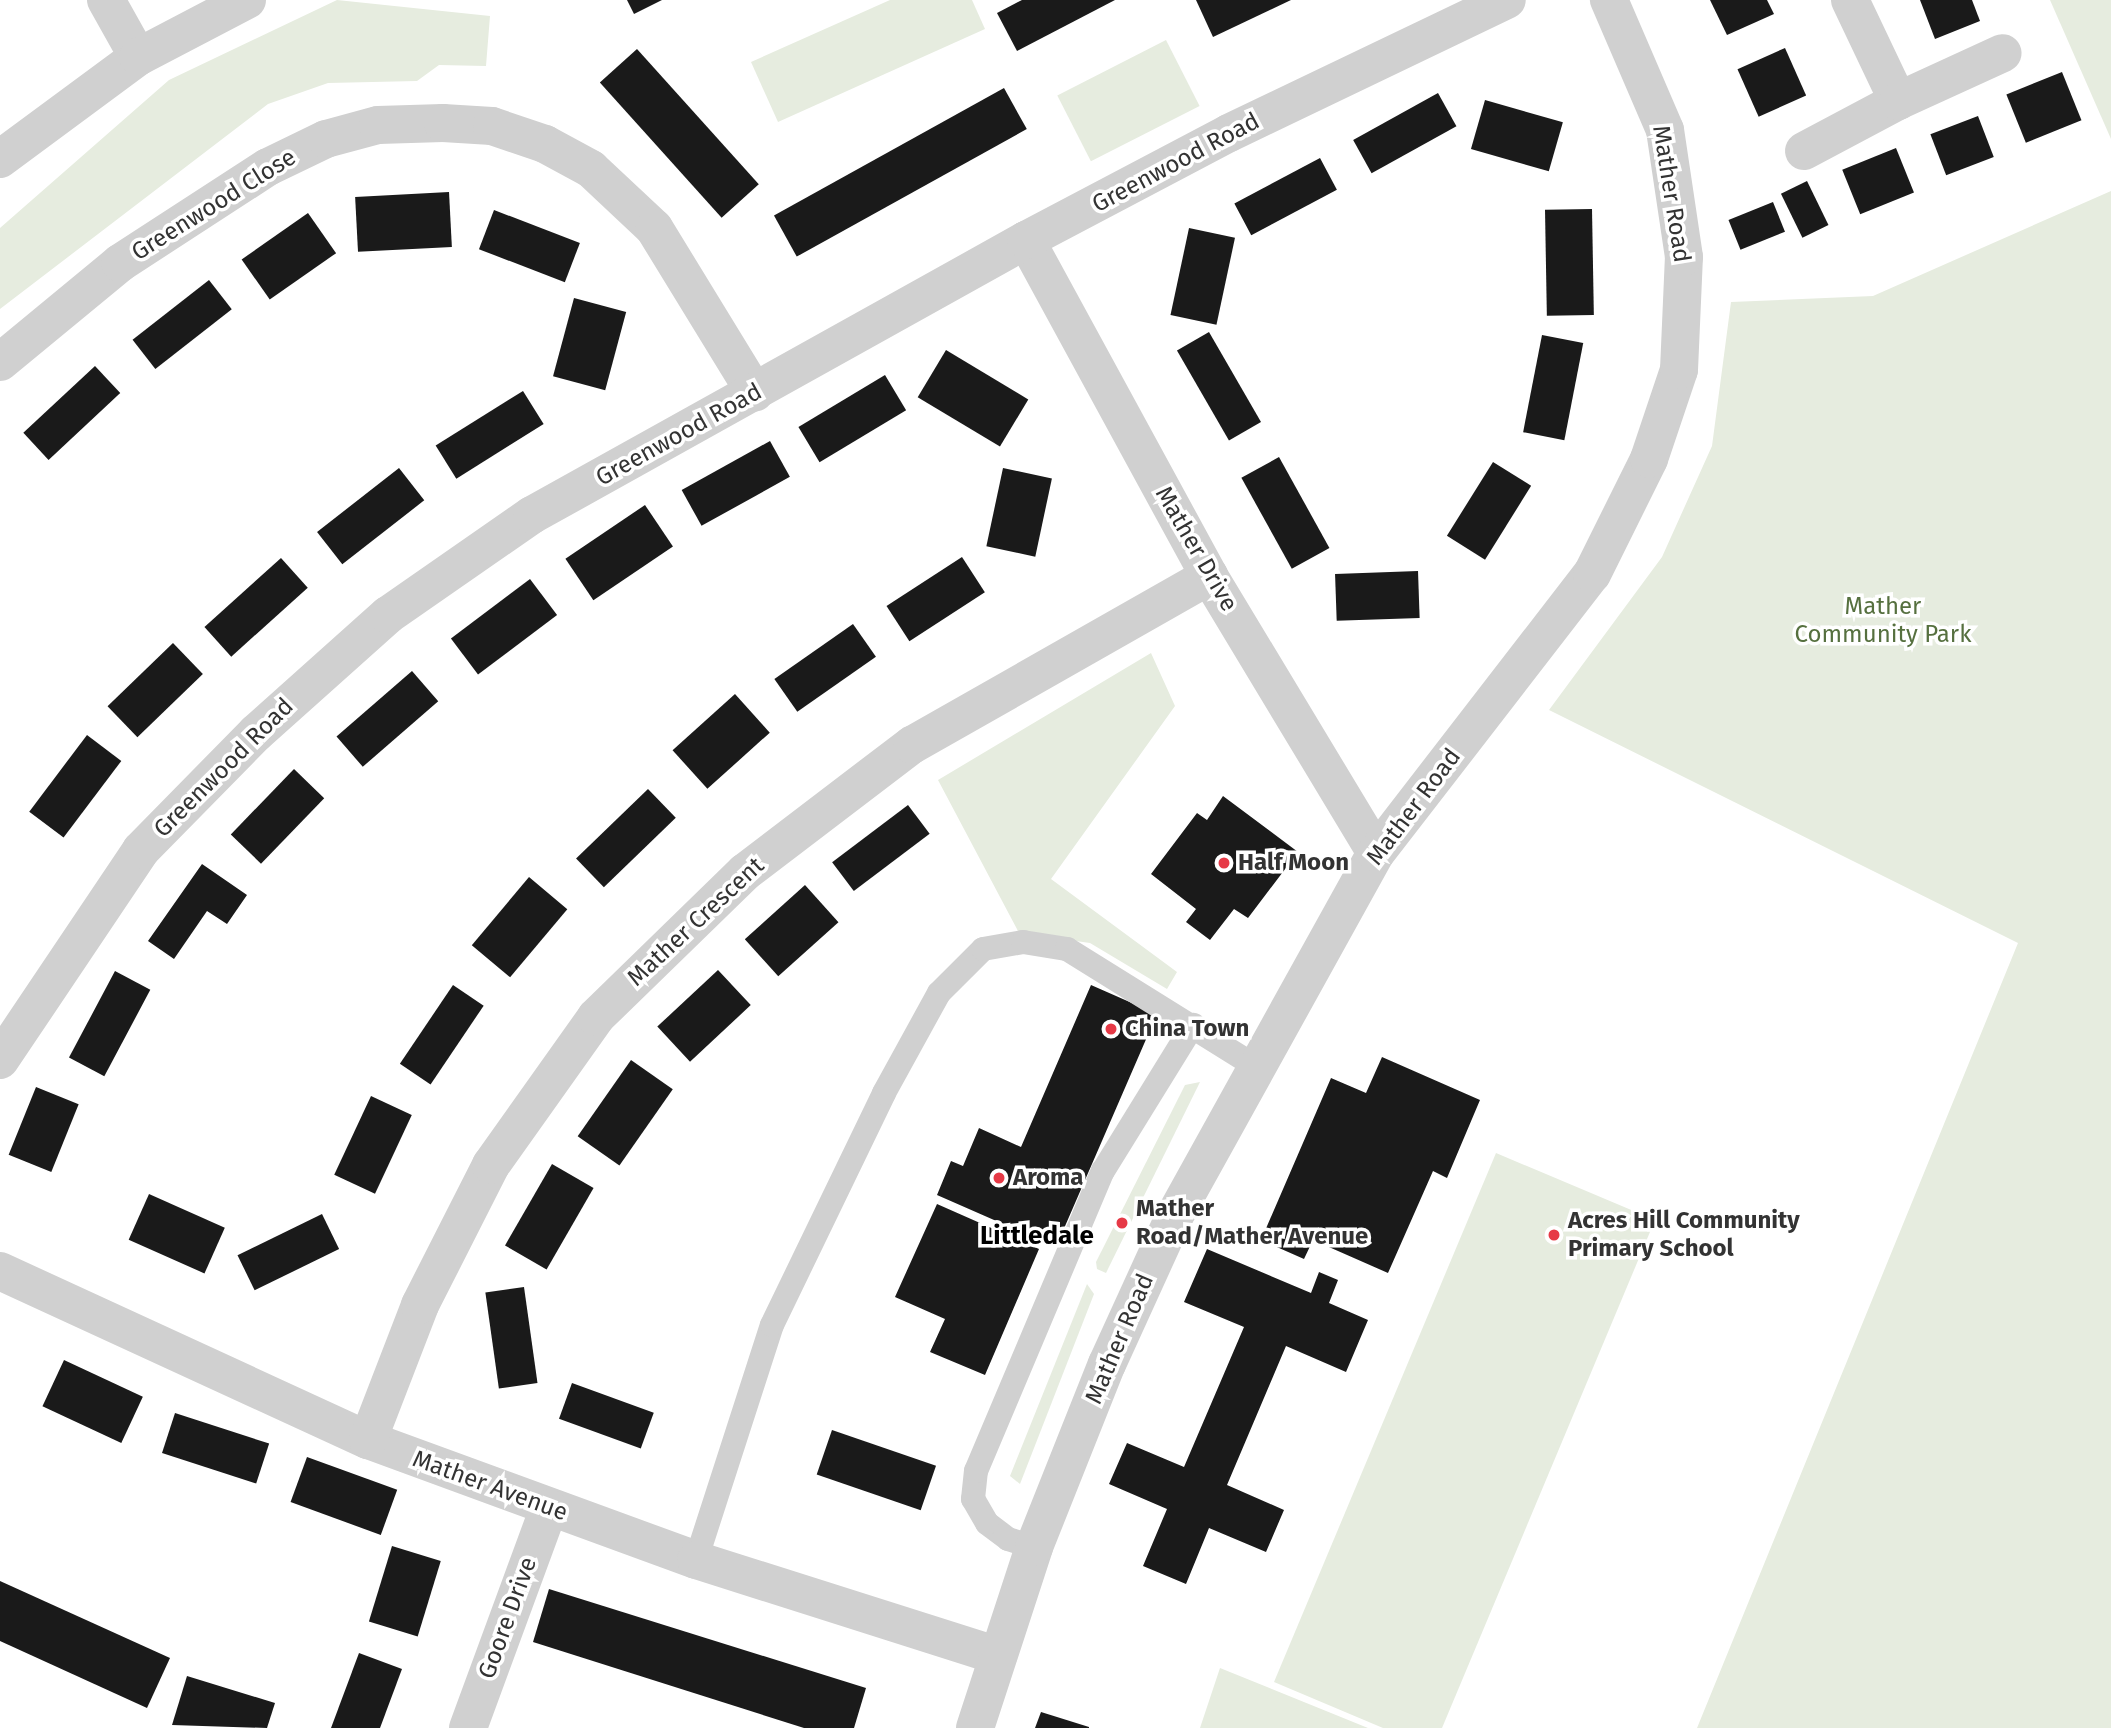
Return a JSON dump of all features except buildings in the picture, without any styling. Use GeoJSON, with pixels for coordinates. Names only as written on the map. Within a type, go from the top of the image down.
{"type":"FeatureCollection","features":[{"type":"Feature","properties":{"kind":"street"},"geometry":{"type":"LineString","coordinates":[[106,0],[138,57]]}},
{"type":"Feature","properties":{"kind":"street"},"geometry":{"type":"LineString","coordinates":[[0,159],[138,57],[247,0]]}},
{"type":"Feature","properties":{"kind":"street","name":"Greenwood Road"},"geometry":{"type":"LineString","coordinates":[[0,1060],[14,1005],[141,850],[256,733],[388,615],[532,515],[1026,240],[1229,133],[1507,0]]}},
{"type":"Feature","properties":{"kind":"street","name":"Mather Road"},"geometry":{"type":"LineString","coordinates":[[975,1728],[1034,1546],[1107,1364],[1174,1217],[1255,1066],[1376,853],[1592,574],[1649,459],[1679,370],[1684,257],[1665,130],[1609,0]]}},
{"type":"Feature","properties":{"kind":"street"},"geometry":{"type":"LineString","coordinates":[[1850,0],[1898,101]]}},
{"type":"Feature","properties":{"kind":"street"},"geometry":{"type":"LineString","coordinates":[[1804,151],[1898,101],[2003,53]]}},
{"type":"Feature","properties":{"kind":"street","name":"Greenwood Close"},"geometry":{"type":"LineString","coordinates":[[0,362],[120,263],[268,167],[326,139],[378,125],[443,123],[492,126],[545,144],[591,169],[653,228],[755,393]]}},
{"type":"Feature","properties":{"kind":"street","name":"Mather Drive"},"geometry":{"type":"LineString","coordinates":[[1026,240],[1209,576],[1376,853]]}},
{"type":"Feature","properties":{"kind":"street","name":"Mather Crescent"},"geometry":{"type":"LineString","coordinates":[[368,1440],[420,1305],[491,1165],[596,1017],[745,872],[912,745],[1209,576]]}},
{"type":"Feature","properties":{"kind":"street","name":"Mather Avenue"},"geometry":{"type":"LineString","coordinates":[[0,1271],[368,1440],[696,1560],[998,1656]]}},
{"type":"Feature","properties":{"kind":"street","name":"Goore Drive"},"geometry":{"type":"LineString","coordinates":[[468,1728],[549,1508]]}},
{"type":"Feature","properties":{"kind":"lane"},"geometry":{"type":"LineString","coordinates":[[696,1560],[772,1325],[884,1093],[939,993],[983,949],[1023,942],[1067,950],[1193,1025],[1255,1066]]}},
{"type":"Feature","properties":{"kind":"lane"},"geometry":{"type":"LineString","coordinates":[[1034,1546],[1008,1539],[987,1524],[973,1499],[976,1471],[1102,1171],[1193,1025]]}},
{"type":"Feature","properties":{"kind":"green space"},"geometry":{"type":"Polygon","coordinates":[[[337,0],[490,16],[486,66],[439,65],[417,81],[328,83],[268,104],[0,309],[0,228],[169,80],[337,0]]]}},
{"type":"Feature","properties":{"kind":"green space"},"geometry":{"type":"Polygon","coordinates":[[[890,0],[972,0],[985,29],[778,122],[751,62],[890,0]]]}},
{"type":"Feature","properties":{"kind":"green space"},"geometry":{"type":"Polygon","coordinates":[[[2050,0],[2111,0],[2111,139],[2050,0]]]}},
{"type":"Feature","properties":{"kind":"green space"},"geometry":{"type":"Polygon","coordinates":[[[1166,40],[1200,106],[1091,161],[1057,95],[1166,40]]]}},
{"type":"Feature","properties":{"kind":"green space","name":"Mather Community Park"},"geometry":{"type":"Polygon","coordinates":[[[2111,191],[2111,1728],[1697,1728],[2018,943],[1549,710],[1662,557],[1712,446],[1731,302],[1873,296],[2111,191]]]}},
{"type":"Feature","properties":{"kind":"green space"},"geometry":{"type":"Polygon","coordinates":[[[1151,653],[1175,706],[1051,879],[1177,972],[1167,989],[1090,943],[1019,933],[938,780],[1151,653]]]}},
{"type":"Feature","properties":{"kind":"green space"},"geometry":{"type":"Polygon","coordinates":[[[1200,1082],[1106,1273],[1097,1269],[1096,1262],[1185,1085],[1200,1082]]]}},
{"type":"Feature","properties":{"kind":"green space"},"geometry":{"type":"Polygon","coordinates":[[[1496,1153],[1655,1220],[1442,1728],[1383,1728],[1274,1682],[1496,1153]]]}},
{"type":"Feature","properties":{"kind":"green space"},"geometry":{"type":"Polygon","coordinates":[[[1087,1284],[1094,1294],[1020,1484],[1010,1476],[1087,1284]]]}},
{"type":"Feature","properties":{"kind":"green space"},"geometry":{"type":"Polygon","coordinates":[[[1220,1668],[1368,1728],[1200,1728],[1220,1668]]]}},
{"type":"Feature","properties":{"kind":"place","name":"Half Moon"},"geometry":{"type":"Point","coordinates":[1224,863]}},
{"type":"Feature","properties":{"kind":"place","name":"China Town"},"geometry":{"type":"Point","coordinates":[1111,1029]}},
{"type":"Feature","properties":{"kind":"place","name":"Aroma"},"geometry":{"type":"Point","coordinates":[999,1178]}},
{"type":"Feature","properties":{"kind":"place","name":"Mather Road/Mather Avenue"},"geometry":{"type":"Point","coordinates":[1122,1223]}},
{"type":"Feature","properties":{"kind":"place","name":"Acres Hill Community Primary School"},"geometry":{"type":"Point","coordinates":[1554,1235]}},
{"type":"Feature","properties":{"kind":"district","name":"Littledale"},"geometry":{"type":"Point","coordinates":[1037,1236]}}]}
